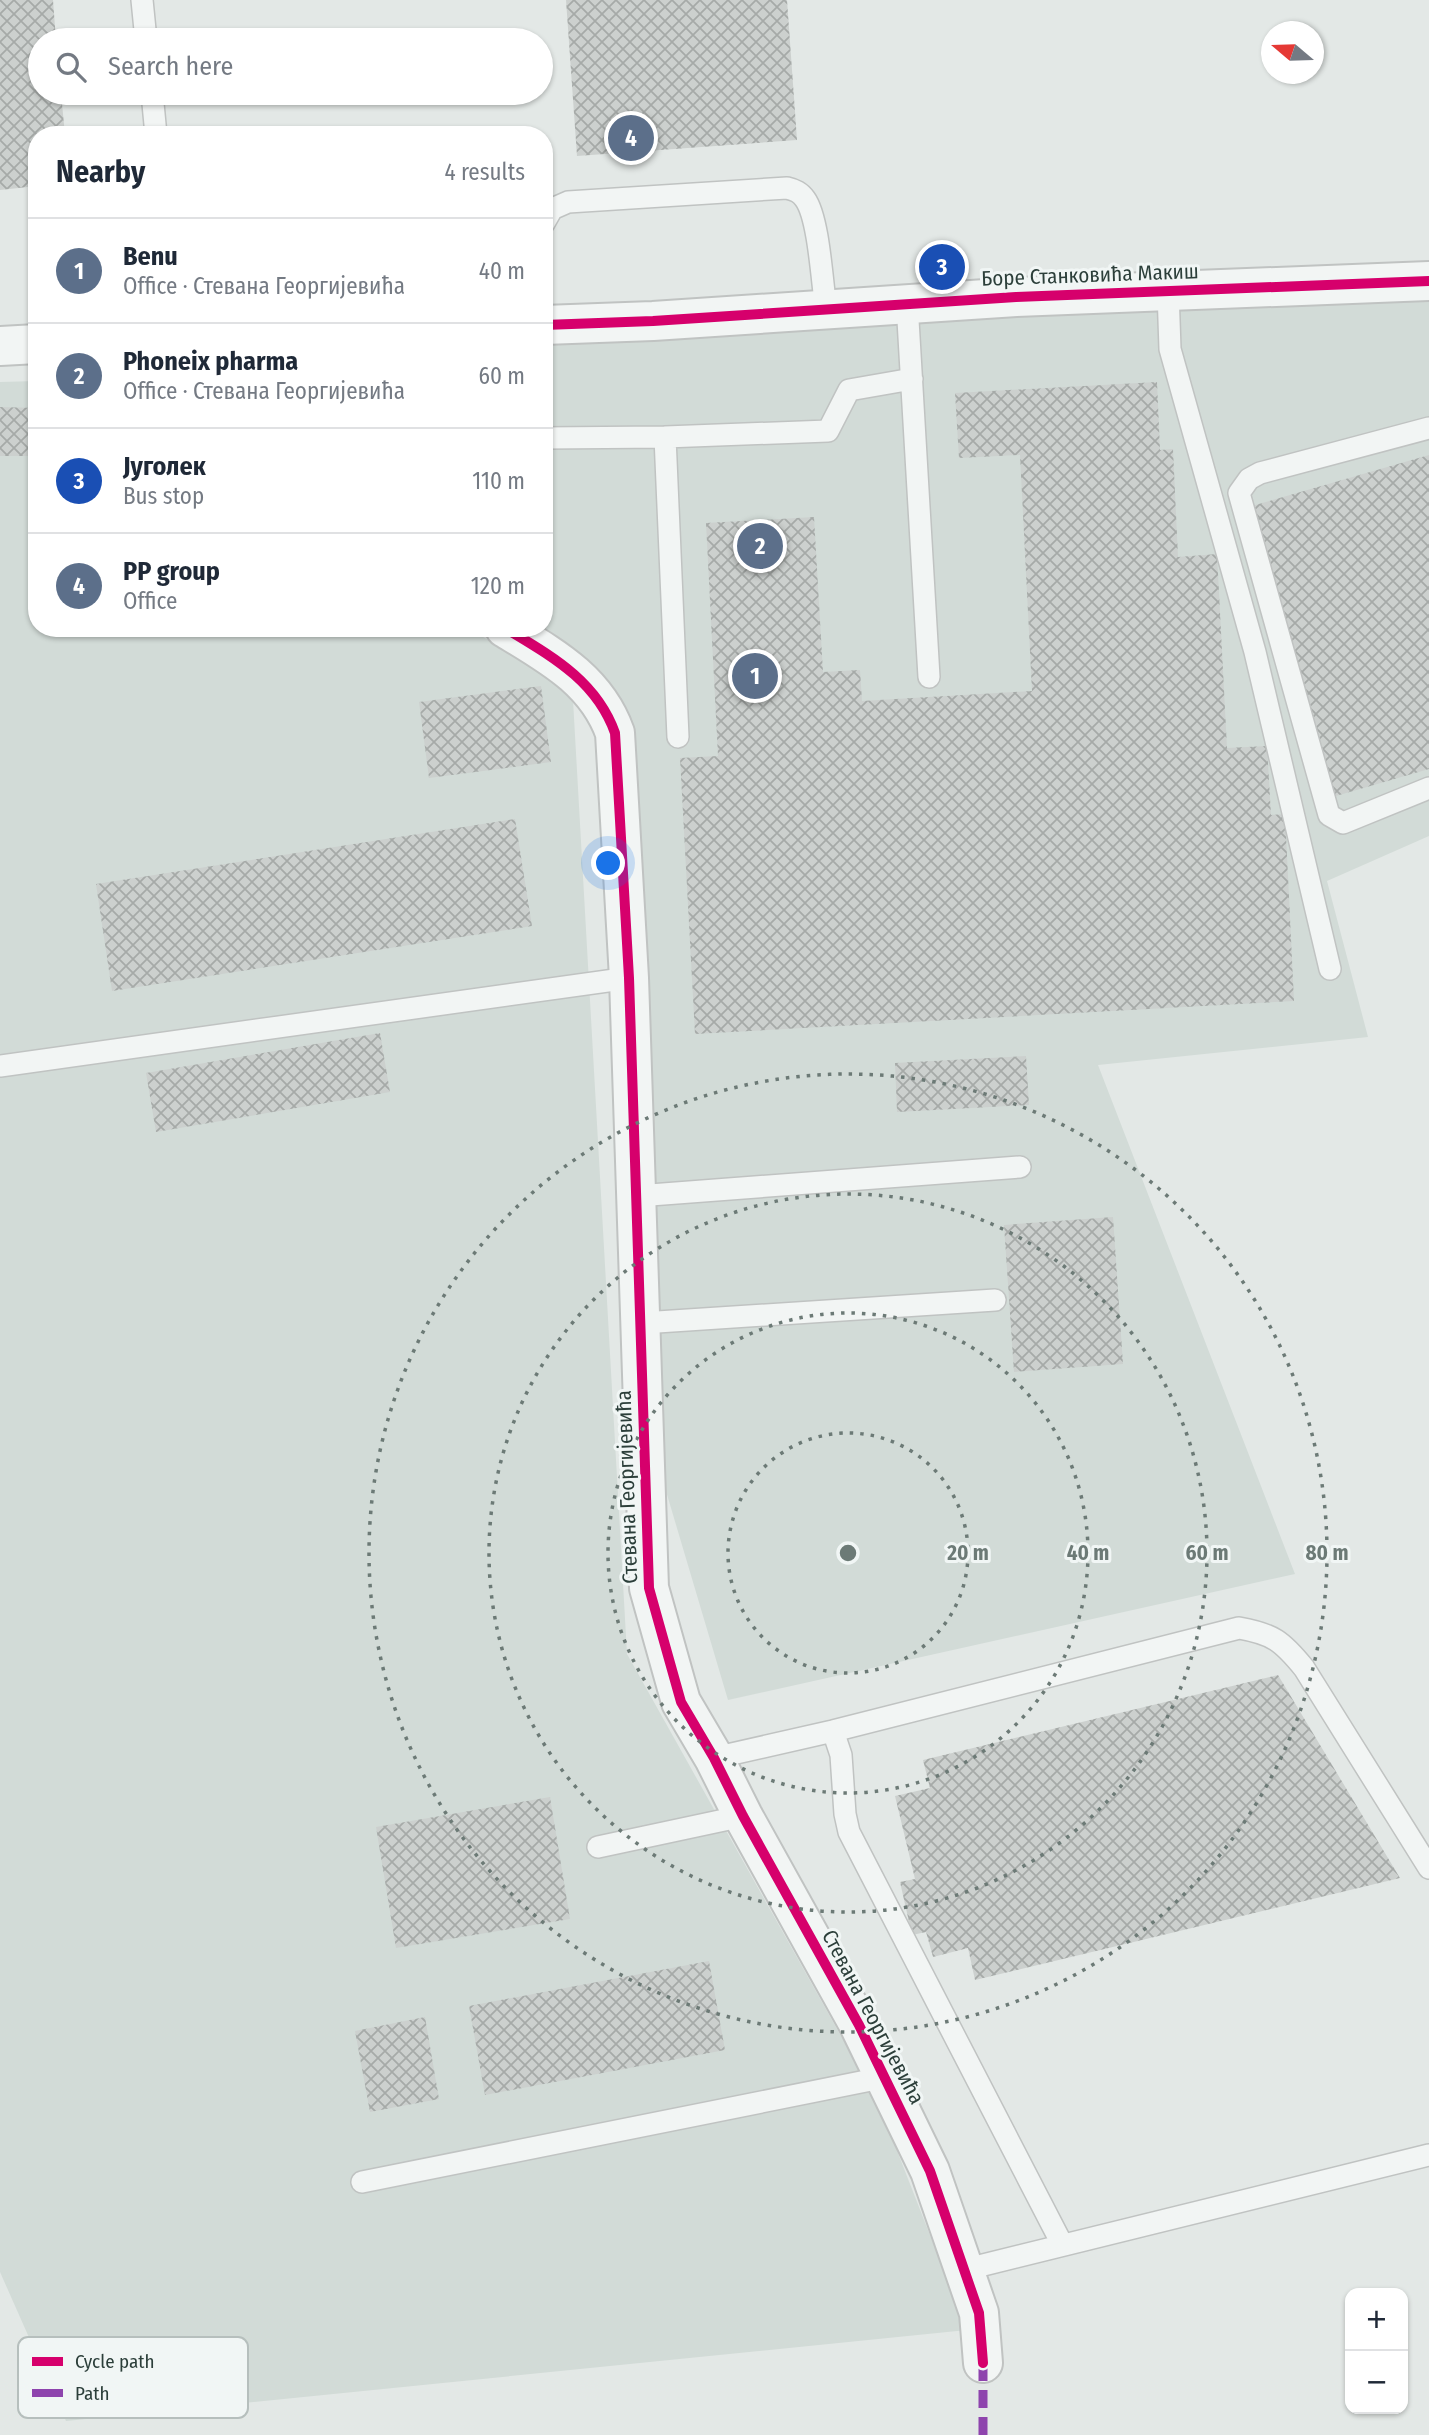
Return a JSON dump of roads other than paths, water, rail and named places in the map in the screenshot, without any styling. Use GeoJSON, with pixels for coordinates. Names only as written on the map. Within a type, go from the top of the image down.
{"type":"FeatureCollection","features":[{"type":"Feature","properties":{"kind":"street","name":"Боре Станковића Макиш"},"geometry":{"type":"LineString","coordinates":[[553,325],[653,321],[907,303],[1429,281]]}},
{"type":"Feature","properties":{"kind":"street"},"geometry":{"type":"LineString","coordinates":[[0,346],[28,344]]}},
{"type":"Feature","properties":{"kind":"street","name":"Стевана Георгијевића"},"geometry":{"type":"LineString","coordinates":[[520,637],[545,652],[587,685],[608,715],[615,733],[629,978],[649,1588],[681,1702],[886,2077],[930,2171],[979,2313],[984,2363]]}},
{"type":"Feature","properties":{"kind":"lane"},"geometry":{"type":"LineString","coordinates":[[142,0],[145,28]]}},
{"type":"Feature","properties":{"kind":"lane"},"geometry":{"type":"LineString","coordinates":[[153,105],[155,126]]}},
{"type":"Feature","properties":{"kind":"lane"},"geometry":{"type":"LineString","coordinates":[[553,209],[568,202],[787,188],[799,192],[807,202],[813,219],[826,309]]}},
{"type":"Feature","properties":{"kind":"lane"},"geometry":{"type":"LineString","coordinates":[[1168,291],[1170,349],[1255,652],[1330,969]]}},
{"type":"Feature","properties":{"kind":"lane"},"geometry":{"type":"LineString","coordinates":[[907,303],[929,677]]}},
{"type":"Feature","properties":{"kind":"lane"},"geometry":{"type":"LineString","coordinates":[[553,438],[828,431],[849,390],[912,380]]}},
{"type":"Feature","properties":{"kind":"lane"},"geometry":{"type":"LineString","coordinates":[[1429,428],[1260,473],[1249,479],[1239,493],[1329,815],[1343,823],[1429,788]]}},
{"type":"Feature","properties":{"kind":"lane"},"geometry":{"type":"LineString","coordinates":[[665,437],[678,737]]}},
{"type":"Feature","properties":{"kind":"lane"},"geometry":{"type":"LineString","coordinates":[[0,1066],[629,978]]}},
{"type":"Feature","properties":{"kind":"lane"},"geometry":{"type":"LineString","coordinates":[[637,1196],[1020,1167]]}},
{"type":"Feature","properties":{"kind":"lane"},"geometry":{"type":"LineString","coordinates":[[642,1323],[995,1300]]}},
{"type":"Feature","properties":{"kind":"lane"},"geometry":{"type":"LineString","coordinates":[[714,1758],[833,1731],[1239,1628],[1262,1632],[1285,1645],[1304,1668],[1429,1868]]}},
{"type":"Feature","properties":{"kind":"lane"},"geometry":{"type":"LineString","coordinates":[[833,1731],[841,1755],[845,1814],[849,1832],[1062,2244]]}},
{"type":"Feature","properties":{"kind":"lane"},"geometry":{"type":"LineString","coordinates":[[598,1847],[743,1816]]}},
{"type":"Feature","properties":{"kind":"lane"},"geometry":{"type":"LineString","coordinates":[[362,2182],[886,2077]]}},
{"type":"Feature","properties":{"kind":"lane"},"geometry":{"type":"LineString","coordinates":[[963,2270],[1429,2155]]}},
{"type":"Feature","properties":{"kind":"place","name":"PP group"},"geometry":{"type":"Point","coordinates":[631,138]}},
{"type":"Feature","properties":{"kind":"place","name":"Југолек"},"geometry":{"type":"Point","coordinates":[942,267]}},
{"type":"Feature","properties":{"kind":"place","name":"Phoneix pharma"},"geometry":{"type":"Point","coordinates":[760,546]}},
{"type":"Feature","properties":{"kind":"place","name":"Benu"},"geometry":{"type":"Point","coordinates":[755,676]}}]}
